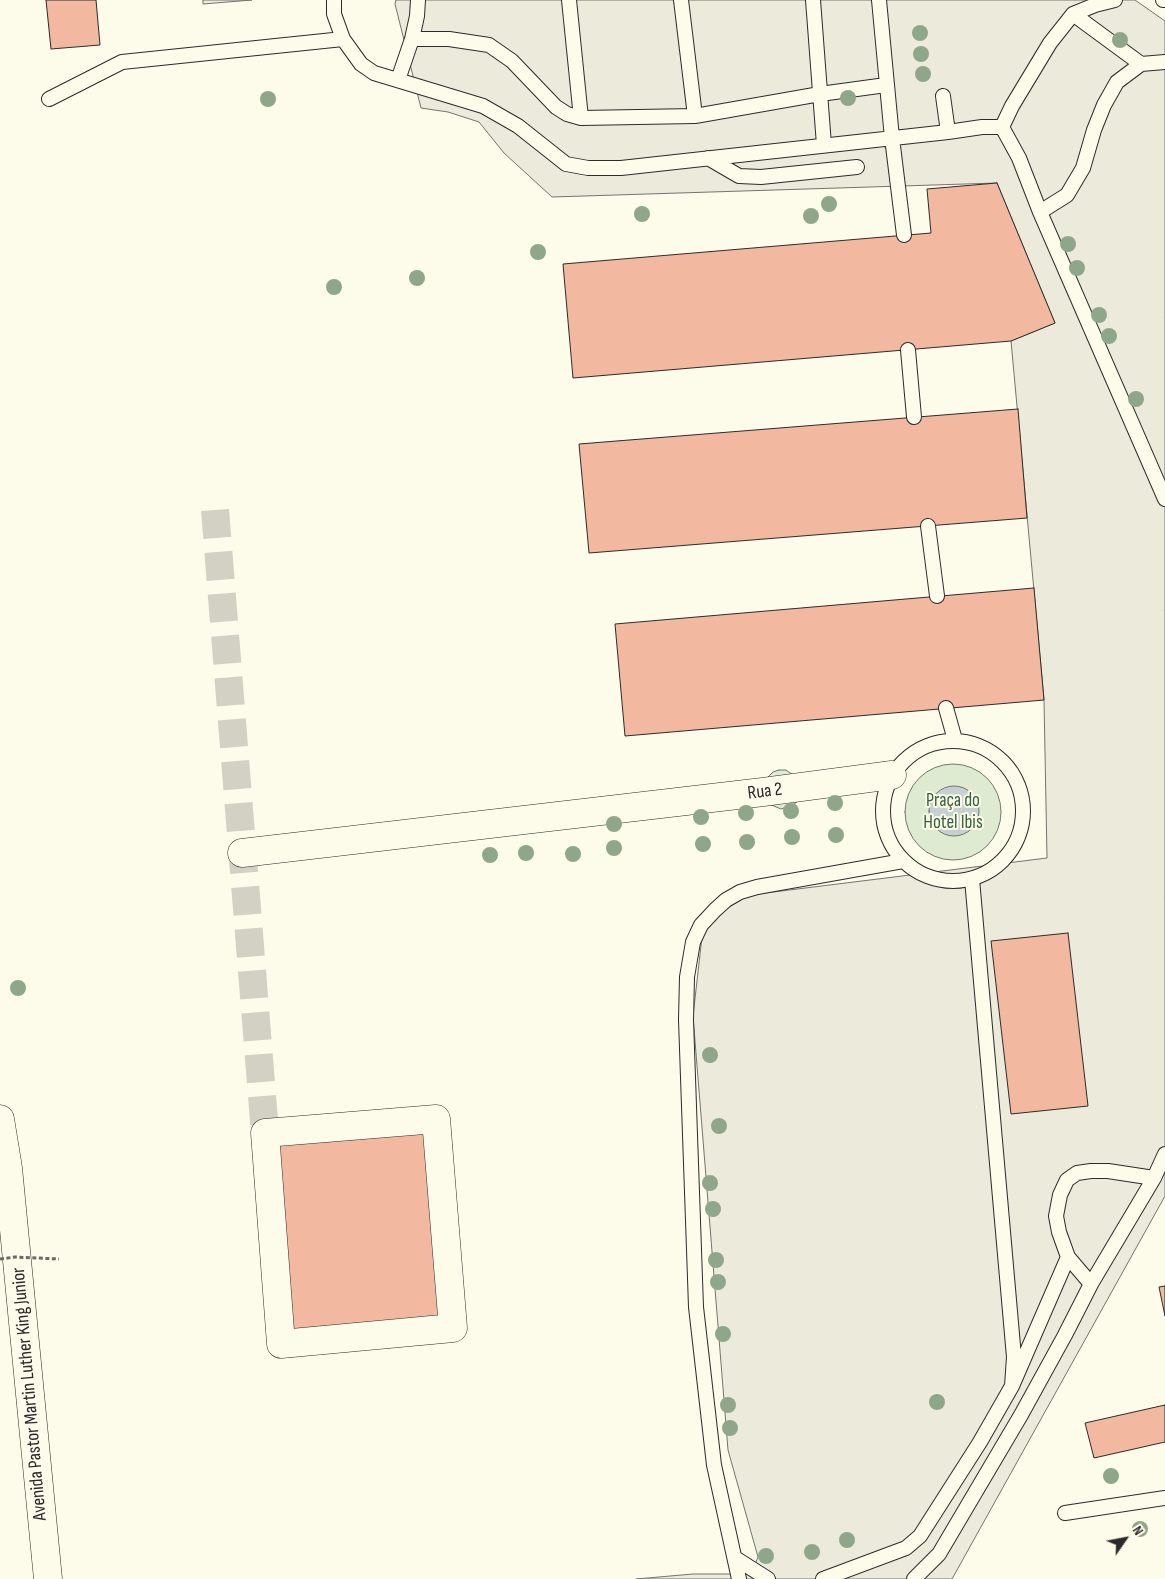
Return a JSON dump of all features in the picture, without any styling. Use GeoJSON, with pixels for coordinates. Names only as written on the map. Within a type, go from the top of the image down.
{"type":"FeatureCollection","features":[{"type":"Feature","properties":{"kind":"street","name":"Rua 2"},"geometry":{"type":"LineString","coordinates":[[242,853],[638,807],[892,775]]}},
{"type":"Feature","properties":{"kind":"street","name":"Avenida Pastor Martin Luther King Junior"},"geometry":{"type":"LineString","coordinates":[[0,1119],[8,1168],[48,1579]]}},
{"type":"Feature","properties":{"kind":"street"},"geometry":{"type":"LineString","coordinates":[[436,1119],[453,1328],[281,1344],[265,1133],[436,1119]]}},
{"type":"Feature","properties":{"kind":"lane"},"geometry":{"type":"LineString","coordinates":[[334,0],[334,14],[343,39],[361,64],[374,72],[483,106],[518,126],[566,164],[588,168],[622,168],[982,127],[1002,127]]}},
{"type":"Feature","properties":{"kind":"lane"},"geometry":{"type":"LineString","coordinates":[[398,80],[412,39],[418,0]]}},
{"type":"Feature","properties":{"kind":"lane"},"geometry":{"type":"LineString","coordinates":[[569,0],[581,118]]}},
{"type":"Feature","properties":{"kind":"lane"},"geometry":{"type":"LineString","coordinates":[[681,0],[695,116]]}},
{"type":"Feature","properties":{"kind":"lane"},"geometry":{"type":"LineString","coordinates":[[813,0],[824,145]]}},
{"type":"Feature","properties":{"kind":"lane"},"geometry":{"type":"LineString","coordinates":[[880,0],[886,85],[904,235]]}},
{"type":"Feature","properties":{"kind":"lane"},"geometry":{"type":"LineString","coordinates":[[1002,127],[1012,106],[1050,43],[1073,14],[1115,0]]}},
{"type":"Feature","properties":{"kind":"lane"},"geometry":{"type":"LineString","coordinates":[[1073,14],[1141,64]]}},
{"type":"Feature","properties":{"kind":"lane"},"geometry":{"type":"LineString","coordinates":[[49,99],[122,62],[343,39]]}},
{"type":"Feature","properties":{"kind":"lane"},"geometry":{"type":"LineString","coordinates":[[412,39],[449,39],[489,45],[512,61],[556,107],[567,114],[581,118],[695,116],[820,94],[886,85]]}},
{"type":"Feature","properties":{"kind":"lane"},"geometry":{"type":"LineString","coordinates":[[1040,212],[1067,196],[1083,168],[1104,105],[1117,82],[1141,64],[1165,62]]}},
{"type":"Feature","properties":{"kind":"lane"},"geometry":{"type":"LineString","coordinates":[[943,96],[948,132]]}},
{"type":"Feature","properties":{"kind":"lane"},"geometry":{"type":"LineString","coordinates":[[1002,127],[1019,158],[1040,212],[1165,499]]}},
{"type":"Feature","properties":{"kind":"lane"},"geometry":{"type":"LineString","coordinates":[[708,158],[740,176],[761,177],[857,167]]}},
{"type":"Feature","properties":{"kind":"lane"},"geometry":{"type":"LineString","coordinates":[[908,350],[914,417]]}},
{"type":"Feature","properties":{"kind":"lane"},"geometry":{"type":"LineString","coordinates":[[928,526],[937,596]]}},
{"type":"Feature","properties":{"kind":"lane"},"geometry":{"type":"LineString","coordinates":[[946,708],[955,740]]}},
{"type":"Feature","properties":{"kind":"lane"},"geometry":{"type":"LineString","coordinates":[[955,740],[973,743],[1001,759],[1014,776],[1022,794],[1024,812],[1022,828],[1015,846],[1006,858],[996,868],[984,874],[972,879],[955,882],[926,876],[904,861],[894,849],[887,835],[883,820],[883,804],[886,789],[892,775],[905,759],[918,749],[933,743],[955,740]]}},
{"type":"Feature","properties":{"kind":"lane"},"geometry":{"type":"LineString","coordinates":[[739,1579],[714,1465],[696,1308],[686,1020],[687,977],[693,942],[701,924],[726,900],[740,892],[756,886],[904,861]]}},
{"type":"Feature","properties":{"kind":"lane"},"geometry":{"type":"LineString","coordinates":[[972,879],[1014,1356],[1012,1386]]}},
{"type":"Feature","properties":{"kind":"lane"},"geometry":{"type":"LineString","coordinates":[[914,1579],[939,1554],[1026,1407],[1091,1284],[1154,1178],[1165,1154]]}},
{"type":"Feature","properties":{"kind":"lane"},"geometry":{"type":"LineString","coordinates":[[1091,1284],[1068,1258],[1059,1232],[1056,1216],[1060,1195],[1067,1180],[1077,1173],[1091,1171],[1108,1171],[1154,1178]]}},
{"type":"Feature","properties":{"kind":"lane"},"geometry":{"type":"LineString","coordinates":[[823,1579],[906,1548],[920,1536],[980,1442],[1012,1386],[1068,1258]]}},
{"type":"Feature","properties":{"kind":"lane"},"geometry":{"type":"LineString","coordinates":[[1065,1513],[1165,1498]]}},
{"type":"Feature","properties":{"kind":"lane"},"geometry":{"type":"LineString","coordinates":[[735,1558],[768,1579]]}},
{"type":"Feature","properties":{"kind":"path"},"geometry":{"type":"LineString","coordinates":[[0,1259],[15,1257],[59,1259]]}},
{"type":"Feature","properties":{"kind":"green space","name":"Praça do Hotel Ibis"},"geometry":{"type":"Polygon","coordinates":[[[953,764],[971,768],[987,778],[997,794],[1001,812],[997,830],[987,846],[971,856],[953,860],[935,856],[919,846],[909,830],[905,812],[909,794],[919,778],[935,768],[953,764]]]}},
{"type":"Feature","properties":{"kind":"green space"},"geometry":{"type":"Polygon","coordinates":[[[786,770],[796,777],[798,801],[781,809],[769,804],[764,781],[773,772],[786,770]]]}},
{"type":"Feature","properties":{"kind":"shaded area"},"geometry":{"type":"Polygon","coordinates":[[[203,0],[252,0],[203,4],[203,0]]]}},
{"type":"Feature","properties":{"kind":"shaded area"},"geometry":{"type":"Polygon","coordinates":[[[396,0],[1135,0],[1165,21],[1165,1196],[952,1579],[636,1579],[693,1574],[751,1574],[758,1557],[728,1450],[693,1016],[702,937],[716,915],[749,895],[1047,858],[1044,700],[1011,341],[1055,323],[997,183],[552,197],[504,153],[479,122],[448,112],[421,108],[395,4],[396,0]]]}},
{"type":"Feature","properties":{"kind":"shaded area"},"geometry":{"type":"Polygon","coordinates":[[[949,786],[959,786],[972,793],[979,806],[979,816],[972,829],[959,836],[949,836],[940,832],[933,825],[929,816],[929,806],[933,797],[940,790],[949,786]]]}},
{"type":"Feature","properties":{"kind":"building"},"geometry":{"type":"Polygon","coordinates":[[[46,0],[96,0],[100,45],[51,49],[46,0]]]}},
{"type":"Feature","properties":{"kind":"building"},"geometry":{"type":"Polygon","coordinates":[[[997,183],[1055,323],[1011,341],[573,378],[563,264],[931,233],[927,189],[997,183]]]}},
{"type":"Feature","properties":{"kind":"building"},"geometry":{"type":"Polygon","coordinates":[[[1018,409],[1027,518],[589,553],[579,444],[1018,409]]]}},
{"type":"Feature","properties":{"kind":"building"},"geometry":{"type":"Polygon","coordinates":[[[1034,588],[1044,700],[625,736],[615,624],[1034,588]]]}},
{"type":"Feature","properties":{"kind":"building"},"geometry":{"type":"Polygon","coordinates":[[[1068,933],[1088,1106],[1011,1114],[991,941],[1068,933]]]}},
{"type":"Feature","properties":{"kind":"building"},"geometry":{"type":"Polygon","coordinates":[[[436,1119],[453,1328],[281,1344],[265,1133],[436,1119]]]}},
{"type":"Feature","properties":{"kind":"building"},"geometry":{"type":"Polygon","coordinates":[[[1165,1286],[1165,1316],[1159,1287],[1165,1286]]]}},
{"type":"Feature","properties":{"kind":"building"},"geometry":{"type":"Polygon","coordinates":[[[1165,1405],[1165,1442],[1094,1458],[1085,1423],[1165,1405]]]}},
{"type":"Feature","properties":{"kind":"tunnel"},"geometry":{"type":"LineString","coordinates":[[215,510],[265,1133]]}}]}
